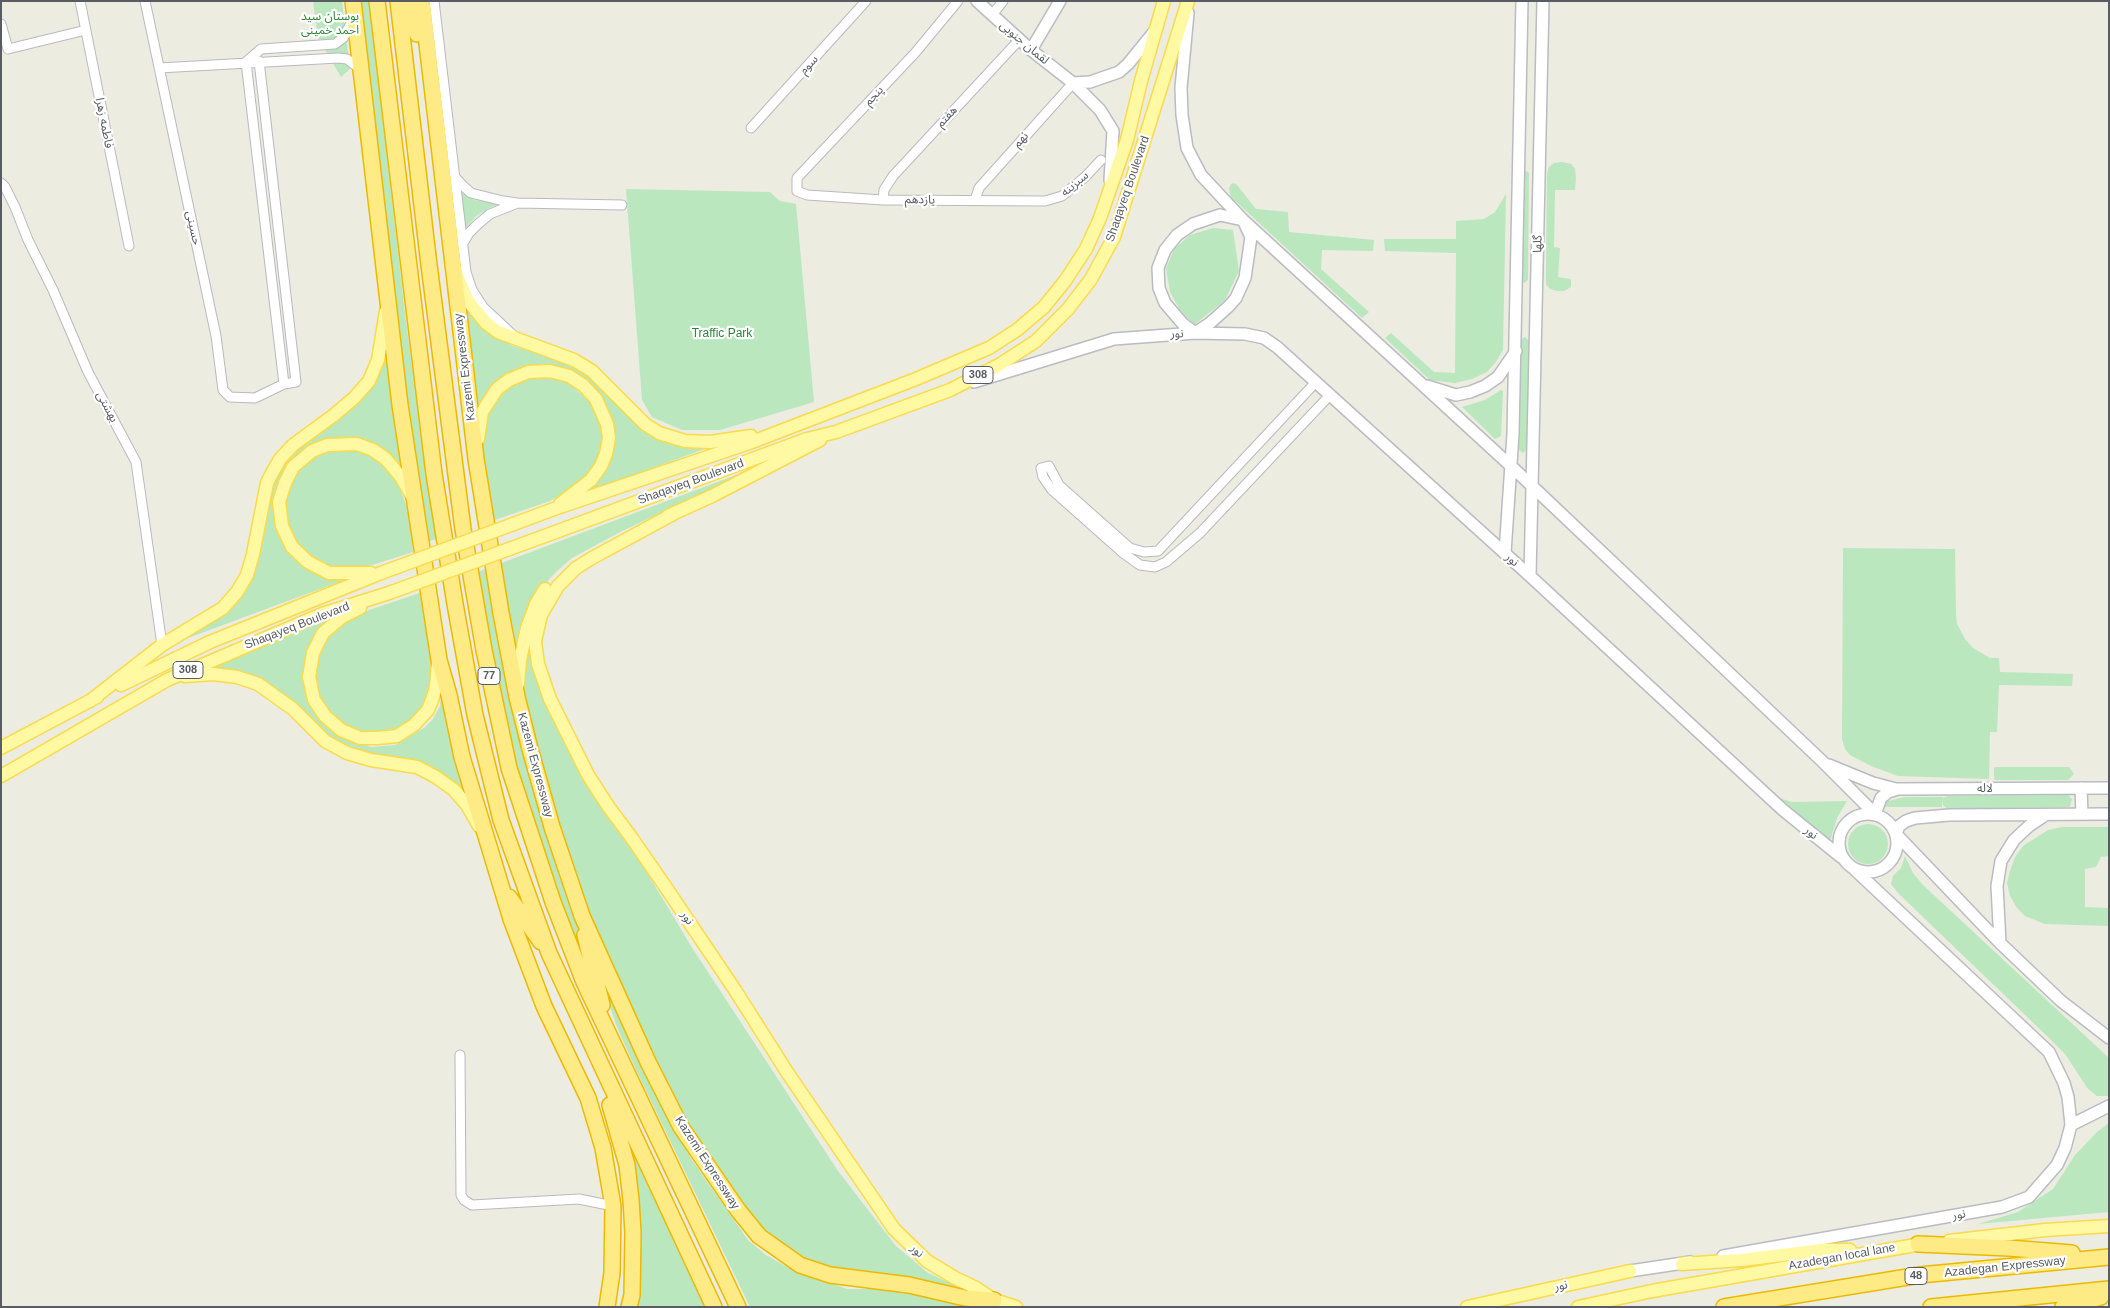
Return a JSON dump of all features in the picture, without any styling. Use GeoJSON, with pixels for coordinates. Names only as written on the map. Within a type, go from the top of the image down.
{"type":"FeatureCollection","features":[{"type":"Feature","properties":{"kind":"highway","name":"77"},"geometry":{"type":"LineString","coordinates":[[377,1],[434,474],[456,614],[475,715],[501,820],[549,953],[714,1307]]}},
{"type":"Feature","properties":{"kind":"highway","name":"Kazemi Expressway"},"geometry":{"type":"LineString","coordinates":[[398,1],[463,529],[493,699],[509,768],[553,902],[584,982],[738,1307]]}},
{"type":"Feature","properties":{"kind":"highway"},"geometry":{"type":"LineString","coordinates":[[410,1],[431,89]]}},
{"type":"Feature","properties":{"kind":"highway","name":"Kazemi Expressway"},"geometry":{"type":"LineString","coordinates":[[422,1],[476,459],[517,697],[552,827],[582,916],[648,1062],[681,1127],[738,1210],[759,1236],[800,1264],[830,1275],[909,1285],[965,1298],[994,1300]]}},
{"type":"Feature","properties":{"kind":"highway"},"geometry":{"type":"LineString","coordinates":[[354,8],[413,500],[439,660],[449,695],[462,757],[510,919],[531,974],[594,1117],[610,1177],[613,1206],[612,1273],[606,1307]]}},
{"type":"Feature","properties":{"kind":"highway"},"geometry":{"type":"LineString","coordinates":[[500,884],[527,925],[549,953]]}},
{"type":"Feature","properties":{"kind":"highway"},"geometry":{"type":"LineString","coordinates":[[582,916],[587,945],[610,1038]]}},
{"type":"Feature","properties":{"kind":"highway"},"geometry":{"type":"LineString","coordinates":[[588,1040],[611,1108],[627,1165],[632,1225],[632,1295],[629,1307]]}},
{"type":"Feature","properties":{"kind":"highway"},"geometry":{"type":"LineString","coordinates":[[1918,1244],[2009,1248],[2109,1257]]}},
{"type":"Feature","properties":{"kind":"highway","name":"Azadegan Expressway"},"geometry":{"type":"LineString","coordinates":[[1724,1307],[1920,1275],[2109,1257]]}},
{"type":"Feature","properties":{"kind":"highway"},"geometry":{"type":"LineString","coordinates":[[620,1307],[632,1258]]}},
{"type":"Feature","properties":{"kind":"highway"},"geometry":{"type":"LineString","coordinates":[[1931,1307],[2109,1289]]}},
{"type":"Feature","properties":{"kind":"highway"},"geometry":{"type":"LineString","coordinates":[[2064,1307],[2109,1295]]}},
{"type":"Feature","properties":{"kind":"main road","name":"لقمان جنوبی"},"geometry":{"type":"LineString","coordinates":[[977,1],[1031,50],[1073,83],[1100,110],[1113,131],[1108,196]]}},
{"type":"Feature","properties":{"kind":"main road"},"geometry":{"type":"LineString","coordinates":[[1031,50],[1060,1]]}},
{"type":"Feature","properties":{"kind":"main road","name":"Shaqayeq Boulevard"},"geometry":{"type":"LineString","coordinates":[[1,748],[90,701],[210,642],[381,573],[554,509],[783,430],[916,379],[990,348],[1018,330],[1044,307],[1065,281],[1086,249],[1108,196],[1127,140],[1141,81],[1164,1]]}},
{"type":"Feature","properties":{"kind":"main road"},"geometry":{"type":"LineString","coordinates":[[1189,1],[1181,88],[1182,115],[1187,148],[1201,176],[1244,220],[1512,467],[1823,762],[1875,814],[1884,818],[1896,834],[2000,943],[2061,1001],[2109,1038]]}},
{"type":"Feature","properties":{"kind":"main road","name":"Shaqayeq Boulevard"},"geometry":{"type":"LineString","coordinates":[[1,776],[167,680],[305,620],[389,594],[807,439],[836,432],[950,390],[999,365],[1036,340],[1068,309],[1091,279],[1114,237],[1189,1]]}},
{"type":"Feature","properties":{"kind":"main road","name":"گلها"},"geometry":{"type":"LineString","coordinates":[[1505,553],[1512,467],[1516,351],[1522,1]]}},
{"type":"Feature","properties":{"kind":"main road","name":"گلها"},"geometry":{"type":"LineString","coordinates":[[1530,576],[1543,1]]}},
{"type":"Feature","properties":{"kind":"main road"},"geometry":{"type":"LineString","coordinates":[[1073,83],[1090,82],[1119,72],[1128,64],[1158,26]]}},
{"type":"Feature","properties":{"kind":"main road"},"geometry":{"type":"LineString","coordinates":[[1521,52],[1542,53]]}},
{"type":"Feature","properties":{"kind":"main road"},"geometry":{"type":"LineString","coordinates":[[1520,142],[1540,143]]}},
{"type":"Feature","properties":{"kind":"main road"},"geometry":{"type":"LineString","coordinates":[[1220,215],[1244,220],[1251,237],[1245,278],[1241,289],[1236,298],[1221,314],[1194,333],[1182,324],[1165,303],[1158,278],[1158,268],[1162,258],[1177,235],[1193,224],[1220,215]]}},
{"type":"Feature","properties":{"kind":"main road"},"geometry":{"type":"LineString","coordinates":[[452,266],[468,301],[478,315],[498,332],[574,360],[592,371],[645,424],[685,441],[710,442],[783,430]]}},
{"type":"Feature","properties":{"kind":"main road"},"geometry":{"type":"LineString","coordinates":[[90,701],[162,646],[223,608],[237,592],[247,575],[267,483],[272,473],[280,459],[293,445],[341,410],[369,380],[380,351],[388,299]]}},
{"type":"Feature","properties":{"kind":"main road","name":"نور"},"geometry":{"type":"LineString","coordinates":[[950,390],[1114,339],[1194,333],[1245,334],[1264,338],[1316,382],[1505,553],[1783,810],[1841,856]]}},
{"type":"Feature","properties":{"kind":"main road"},"geometry":{"type":"LineString","coordinates":[[1423,385],[1456,395],[1470,392],[1485,386],[1498,377],[1516,351]]}},
{"type":"Feature","properties":{"kind":"main road"},"geometry":{"type":"LineString","coordinates":[[476,459],[482,412],[497,389],[509,380],[528,372],[550,372],[569,376],[583,385],[596,398],[607,424],[609,438],[606,454],[601,466],[591,480],[554,509]]}},
{"type":"Feature","properties":{"kind":"main road"},"geometry":{"type":"LineString","coordinates":[[517,697],[520,660],[527,628],[536,604],[567,565],[619,536],[676,513],[794,455],[836,432]]}},
{"type":"Feature","properties":{"kind":"main road"},"geometry":{"type":"LineString","coordinates":[[381,573],[329,573],[308,562],[292,547],[282,526],[279,502],[292,467],[312,451],[327,446],[357,444],[373,450],[386,459],[401,477],[413,500]]}},
{"type":"Feature","properties":{"kind":"main road","name":"نور"},"geometry":{"type":"LineString","coordinates":[[676,513],[584,563],[566,577],[553,593],[541,615],[535,641],[538,664],[550,699],[588,775],[608,806],[653,868],[835,1145],[894,1229],[927,1261],[994,1300],[1016,1307]]}},
{"type":"Feature","properties":{"kind":"main road"},"geometry":{"type":"LineString","coordinates":[[389,594],[342,618],[323,633],[313,652],[309,677],[314,700],[325,716],[341,730],[360,738],[396,736],[414,725],[428,710],[436,687],[439,660]]}},
{"type":"Feature","properties":{"kind":"main road"},"geometry":{"type":"LineString","coordinates":[[167,680],[213,674],[237,677],[258,684],[292,708],[325,741],[347,753],[371,760],[417,767],[436,777],[454,790],[467,805],[488,843]]}},
{"type":"Feature","properties":{"kind":"main road","name":"لاله"},"geometry":{"type":"LineString","coordinates":[[1823,762],[1873,783],[1898,789],[2109,788]]}},
{"type":"Feature","properties":{"kind":"main road"},"geometry":{"type":"LineString","coordinates":[[2081,788],[2082,814]]}},
{"type":"Feature","properties":{"kind":"main road"},"geometry":{"type":"LineString","coordinates":[[1875,814],[1881,798],[1888,792],[1898,789]]}},
{"type":"Feature","properties":{"kind":"main road"},"geometry":{"type":"LineString","coordinates":[[1875,814],[1856,816],[1848,821],[1842,828],[1838,838],[1841,856],[1847,864],[1855,870],[1865,873],[1884,868],[1891,862],[1896,853],[1896,834],[1899,826],[1915,818],[1949,815],[2045,816],[2109,814]]}},
{"type":"Feature","properties":{"kind":"main road"},"geometry":{"type":"LineString","coordinates":[[2000,943],[1997,886],[2002,861],[2014,840],[2045,816]]}},
{"type":"Feature","properties":{"kind":"main road","name":"نور"},"geometry":{"type":"LineString","coordinates":[[1468,1307],[1630,1271],[1682,1264],[2002,1207],[2029,1197],[2044,1182],[2057,1165],[2065,1148],[2071,1125],[2068,1097],[2064,1083],[2049,1052],[1855,870]]}},
{"type":"Feature","properties":{"kind":"main road"},"geometry":{"type":"LineString","coordinates":[[2071,1125],[2109,1106]]}},
{"type":"Feature","properties":{"kind":"main road","name":"Azadegan local lane"},"geometry":{"type":"LineString","coordinates":[[1578,1307],[1652,1291],[1918,1244],[2045,1230],[2109,1226]]}},
{"type":"Feature","properties":{"kind":"main road"},"geometry":{"type":"LineString","coordinates":[[1682,1264],[1742,1260],[1822,1250],[1878,1251]]}},
{"type":"Feature","properties":{"kind":"street","name":"فاطمه زهرا"},"geometry":{"type":"LineString","coordinates":[[80,1],[129,246]]}},
{"type":"Feature","properties":{"kind":"street","name":"حسینی"},"geometry":{"type":"LineString","coordinates":[[145,1],[216,336],[223,390],[230,397],[255,398],[284,384]]}},
{"type":"Feature","properties":{"kind":"street"},"geometry":{"type":"LineString","coordinates":[[434,1],[462,245],[472,290],[483,307],[522,342]]}},
{"type":"Feature","properties":{"kind":"street","name":"سوم"},"geometry":{"type":"LineString","coordinates":[[751,128],[866,1]]}},
{"type":"Feature","properties":{"kind":"street","name":"پنجم"},"geometry":{"type":"LineString","coordinates":[[797,191],[797,178],[915,53],[958,1]]}},
{"type":"Feature","properties":{"kind":"street"},"geometry":{"type":"LineString","coordinates":[[992,15],[1003,1]]}},
{"type":"Feature","properties":{"kind":"street"},"geometry":{"type":"LineString","coordinates":[[246,62],[261,49],[336,44],[350,28],[354,8]]}},
{"type":"Feature","properties":{"kind":"street"},"geometry":{"type":"LineString","coordinates":[[1,24],[8,49],[86,30]]}},
{"type":"Feature","properties":{"kind":"street","name":"هفتم"},"geometry":{"type":"LineString","coordinates":[[884,200],[884,190],[893,176],[1020,39]]}},
{"type":"Feature","properties":{"kind":"street"},"geometry":{"type":"LineString","coordinates":[[159,68],[338,58],[347,59],[361,70]]}},
{"type":"Feature","properties":{"kind":"street"},"geometry":{"type":"LineString","coordinates":[[246,62],[284,384],[296,382],[259,61]]}},
{"type":"Feature","properties":{"kind":"street","name":"نهم"},"geometry":{"type":"LineString","coordinates":[[975,200],[978,188],[1073,83]]}},
{"type":"Feature","properties":{"kind":"street","name":"سبزینه"},"geometry":{"type":"LineString","coordinates":[[1045,201],[1062,196],[1085,177],[1101,160]]}},
{"type":"Feature","properties":{"kind":"street"},"geometry":{"type":"LineString","coordinates":[[455,176],[471,193],[492,199],[517,203],[622,205]]}},
{"type":"Feature","properties":{"kind":"street","name":"بهشتی"},"geometry":{"type":"LineString","coordinates":[[1,183],[15,207],[88,372],[136,462],[162,646]]}},
{"type":"Feature","properties":{"kind":"street","name":"یازدهم"},"geometry":{"type":"LineString","coordinates":[[797,191],[807,195],[884,200],[1045,201]]}},
{"type":"Feature","properties":{"kind":"street"},"geometry":{"type":"LineString","coordinates":[[462,245],[469,233],[490,214],[517,203]]}},
{"type":"Feature","properties":{"kind":"street"},"geometry":{"type":"LineString","coordinates":[[1316,382],[1158,550],[1144,552],[1130,548],[1059,485],[1049,466],[1041,468],[1043,476],[1052,490],[1123,553],[1140,564],[1155,567],[1166,562],[1200,533],[1330,395]]}},
{"type":"Feature","properties":{"kind":"street"},"geometry":{"type":"LineString","coordinates":[[460,1055],[461,1195],[464,1200],[472,1205],[579,1199],[613,1206]]}},
{"type":"Feature","properties":{"kind":"green space","name":"بوستان سید احمد خمینی"},"geometry":{"type":"Polygon","coordinates":[[[313,1],[342,1],[350,69],[341,77],[318,38],[313,1]]]}},
{"type":"Feature","properties":{"kind":"green space"},"geometry":{"type":"Polygon","coordinates":[[[358,1],[369,1],[406,322],[436,539],[424,543],[358,1]]]}},
{"type":"Feature","properties":{"kind":"green space"},"geometry":{"type":"Polygon","coordinates":[[[1554,163],[1571,164],[1575,169],[1576,179],[1575,190],[1555,190],[1554,247],[1560,248],[1558,277],[1571,279],[1571,287],[1564,291],[1557,291],[1550,289],[1546,284],[1547,174],[1549,167],[1554,163]]]}},
{"type":"Feature","properties":{"kind":"green space"},"geometry":{"type":"Polygon","coordinates":[[[1526,171],[1529,173],[1528,280],[1524,283],[1521,280],[1523,173],[1526,171]]]}},
{"type":"Feature","properties":{"kind":"green space"},"geometry":{"type":"Polygon","coordinates":[[[1234,183],[1256,209],[1288,212],[1289,232],[1374,240],[1373,251],[1322,250],[1321,269],[1369,312],[1362,318],[1231,197],[1229,189],[1231,184],[1234,183]]]}},
{"type":"Feature","properties":{"kind":"green space","name":"Traffic Park"},"geometry":{"type":"Polygon","coordinates":[[[626,189],[770,192],[780,201],[796,204],[814,402],[720,430],[682,430],[652,417],[642,400],[626,189]]]}},
{"type":"Feature","properties":{"kind":"green space"},"geometry":{"type":"Polygon","coordinates":[[[459,191],[474,200],[501,204],[491,207],[476,216],[463,232],[459,191]]]}},
{"type":"Feature","properties":{"kind":"green space"},"geometry":{"type":"Polygon","coordinates":[[[1506,194],[1503,350],[1487,372],[1472,379],[1455,383],[1430,380],[1385,338],[1391,333],[1434,372],[1455,373],[1456,253],[1385,251],[1384,239],[1456,239],[1456,221],[1484,219],[1495,212],[1506,194]]]}},
{"type":"Feature","properties":{"kind":"green space"},"geometry":{"type":"Polygon","coordinates":[[[1213,228],[1233,230],[1239,271],[1225,300],[1194,325],[1180,310],[1170,292],[1166,269],[1174,249],[1190,235],[1213,228]]]}},
{"type":"Feature","properties":{"kind":"green space"},"geometry":{"type":"Polygon","coordinates":[[[463,299],[473,319],[487,332],[513,346],[568,363],[592,377],[638,424],[718,444],[580,495],[589,488],[613,424],[607,407],[589,383],[529,367],[476,415],[463,299]]]}},
{"type":"Feature","properties":{"kind":"green space"},"geometry":{"type":"Polygon","coordinates":[[[1525,337],[1529,341],[1527,449],[1523,453],[1518,449],[1520,340],[1525,337]]]}},
{"type":"Feature","properties":{"kind":"green space"},"geometry":{"type":"Polygon","coordinates":[[[387,344],[401,466],[395,458],[376,445],[361,439],[349,437],[315,443],[274,501],[274,518],[278,534],[286,548],[300,564],[315,574],[335,579],[347,579],[180,641],[229,610],[253,574],[260,552],[271,486],[285,461],[299,447],[357,404],[376,382],[384,361],[387,344]]]}},
{"type":"Feature","properties":{"kind":"green space"},"geometry":{"type":"Polygon","coordinates":[[[544,376],[570,384],[590,402],[601,423],[600,455],[590,473],[568,491],[550,501],[492,521],[482,450],[484,421],[493,402],[507,388],[518,381],[544,376]]]}},
{"type":"Feature","properties":{"kind":"green space"},"geometry":{"type":"Polygon","coordinates":[[[1501,390],[1503,391],[1501,436],[1495,439],[1462,407],[1485,400],[1501,390]]]}},
{"type":"Feature","properties":{"kind":"green space"},"geometry":{"type":"Polygon","coordinates":[[[336,449],[353,449],[369,453],[382,463],[399,485],[409,514],[413,552],[369,566],[342,568],[329,566],[316,560],[303,551],[293,538],[288,526],[285,510],[286,494],[294,476],[306,462],[320,454],[336,449]]]}},
{"type":"Feature","properties":{"kind":"green space"},"geometry":{"type":"Polygon","coordinates":[[[768,463],[620,532],[572,558],[543,586],[516,674],[499,564],[768,463]]]}},
{"type":"Feature","properties":{"kind":"green space"},"geometry":{"type":"Polygon","coordinates":[[[1843,548],[1955,549],[1957,624],[1965,639],[1973,648],[1990,658],[1999,658],[2000,672],[2073,674],[2072,686],[1999,685],[1997,732],[1990,732],[1989,779],[1898,776],[1871,766],[1850,755],[1845,749],[1842,739],[1843,548]]]}},
{"type":"Feature","properties":{"kind":"green space"},"geometry":{"type":"Polygon","coordinates":[[[577,564],[534,622],[546,702],[565,743],[602,807],[637,856],[691,946],[838,1171],[896,1246],[928,1273],[977,1295],[811,1264],[761,1230],[678,1112],[596,930],[565,846],[552,810],[522,685],[532,622],[577,564]]]}},
{"type":"Feature","properties":{"kind":"green space"},"geometry":{"type":"Polygon","coordinates":[[[488,568],[594,989],[540,845],[519,777],[502,710],[477,572],[488,568]]]}},
{"type":"Feature","properties":{"kind":"green space"},"geometry":{"type":"Polygon","coordinates":[[[420,593],[434,676],[425,707],[412,720],[391,731],[369,733],[343,726],[330,714],[317,692],[315,665],[324,641],[342,623],[369,610],[420,593]]]}},
{"type":"Feature","properties":{"kind":"green space"},"geometry":{"type":"Polygon","coordinates":[[[337,615],[313,641],[307,652],[304,685],[306,696],[314,712],[322,722],[343,738],[371,747],[395,745],[424,728],[433,719],[440,706],[442,688],[470,802],[457,785],[337,742],[319,728],[280,691],[265,681],[233,670],[209,670],[208,667],[337,615]]]}},
{"type":"Feature","properties":{"kind":"green space"},"geometry":{"type":"Polygon","coordinates":[[[2069,767],[2074,774],[2068,780],[1994,780],[1994,768],[2069,767]]]}},
{"type":"Feature","properties":{"kind":"green space"},"geometry":{"type":"Polygon","coordinates":[[[2068,795],[2072,799],[2070,807],[1948,809],[1943,805],[1942,799],[1942,807],[1880,807],[1888,801],[1905,797],[2068,795]]]}},
{"type":"Feature","properties":{"kind":"green space"},"geometry":{"type":"Polygon","coordinates":[[[1776,797],[1792,802],[1847,801],[1837,818],[1830,841],[1776,797]]]}},
{"type":"Feature","properties":{"kind":"green space"},"geometry":{"type":"Polygon","coordinates":[[[1872,824],[1879,827],[1885,833],[1888,844],[1887,852],[1879,861],[1872,864],[1864,864],[1857,861],[1849,852],[1848,840],[1851,833],[1860,825],[1872,824]]]}},
{"type":"Feature","properties":{"kind":"green space"},"geometry":{"type":"Polygon","coordinates":[[[2062,827],[2109,827],[2109,856],[2101,857],[2096,867],[2085,869],[2085,907],[2109,908],[2109,926],[2045,924],[2025,916],[2017,908],[2010,896],[2007,883],[2010,871],[2015,857],[2023,846],[2048,830],[2062,827]]]}},
{"type":"Feature","properties":{"kind":"green space"},"geometry":{"type":"Polygon","coordinates":[[[1905,856],[1913,873],[1923,885],[2109,1058],[2109,1096],[2097,1096],[2088,1089],[2065,1054],[1898,893],[1891,884],[1893,876],[1901,868],[1905,856]]]}},
{"type":"Feature","properties":{"kind":"green space"},"geometry":{"type":"Polygon","coordinates":[[[598,969],[674,1128],[692,1160],[748,1240],[766,1255],[789,1268],[847,1289],[878,1289],[930,1297],[963,1307],[750,1307],[637,1072],[616,1025],[598,969]]]}},
{"type":"Feature","properties":{"kind":"green space"},"geometry":{"type":"Polygon","coordinates":[[[2109,1123],[2109,1212],[1978,1224],[2018,1212],[2053,1189],[2075,1155],[2097,1132],[2109,1123]]]}},
{"type":"Feature","properties":{"kind":"green space"},"geometry":{"type":"Polygon","coordinates":[[[622,1130],[696,1283],[707,1307],[633,1307],[622,1130]]]}}]}
